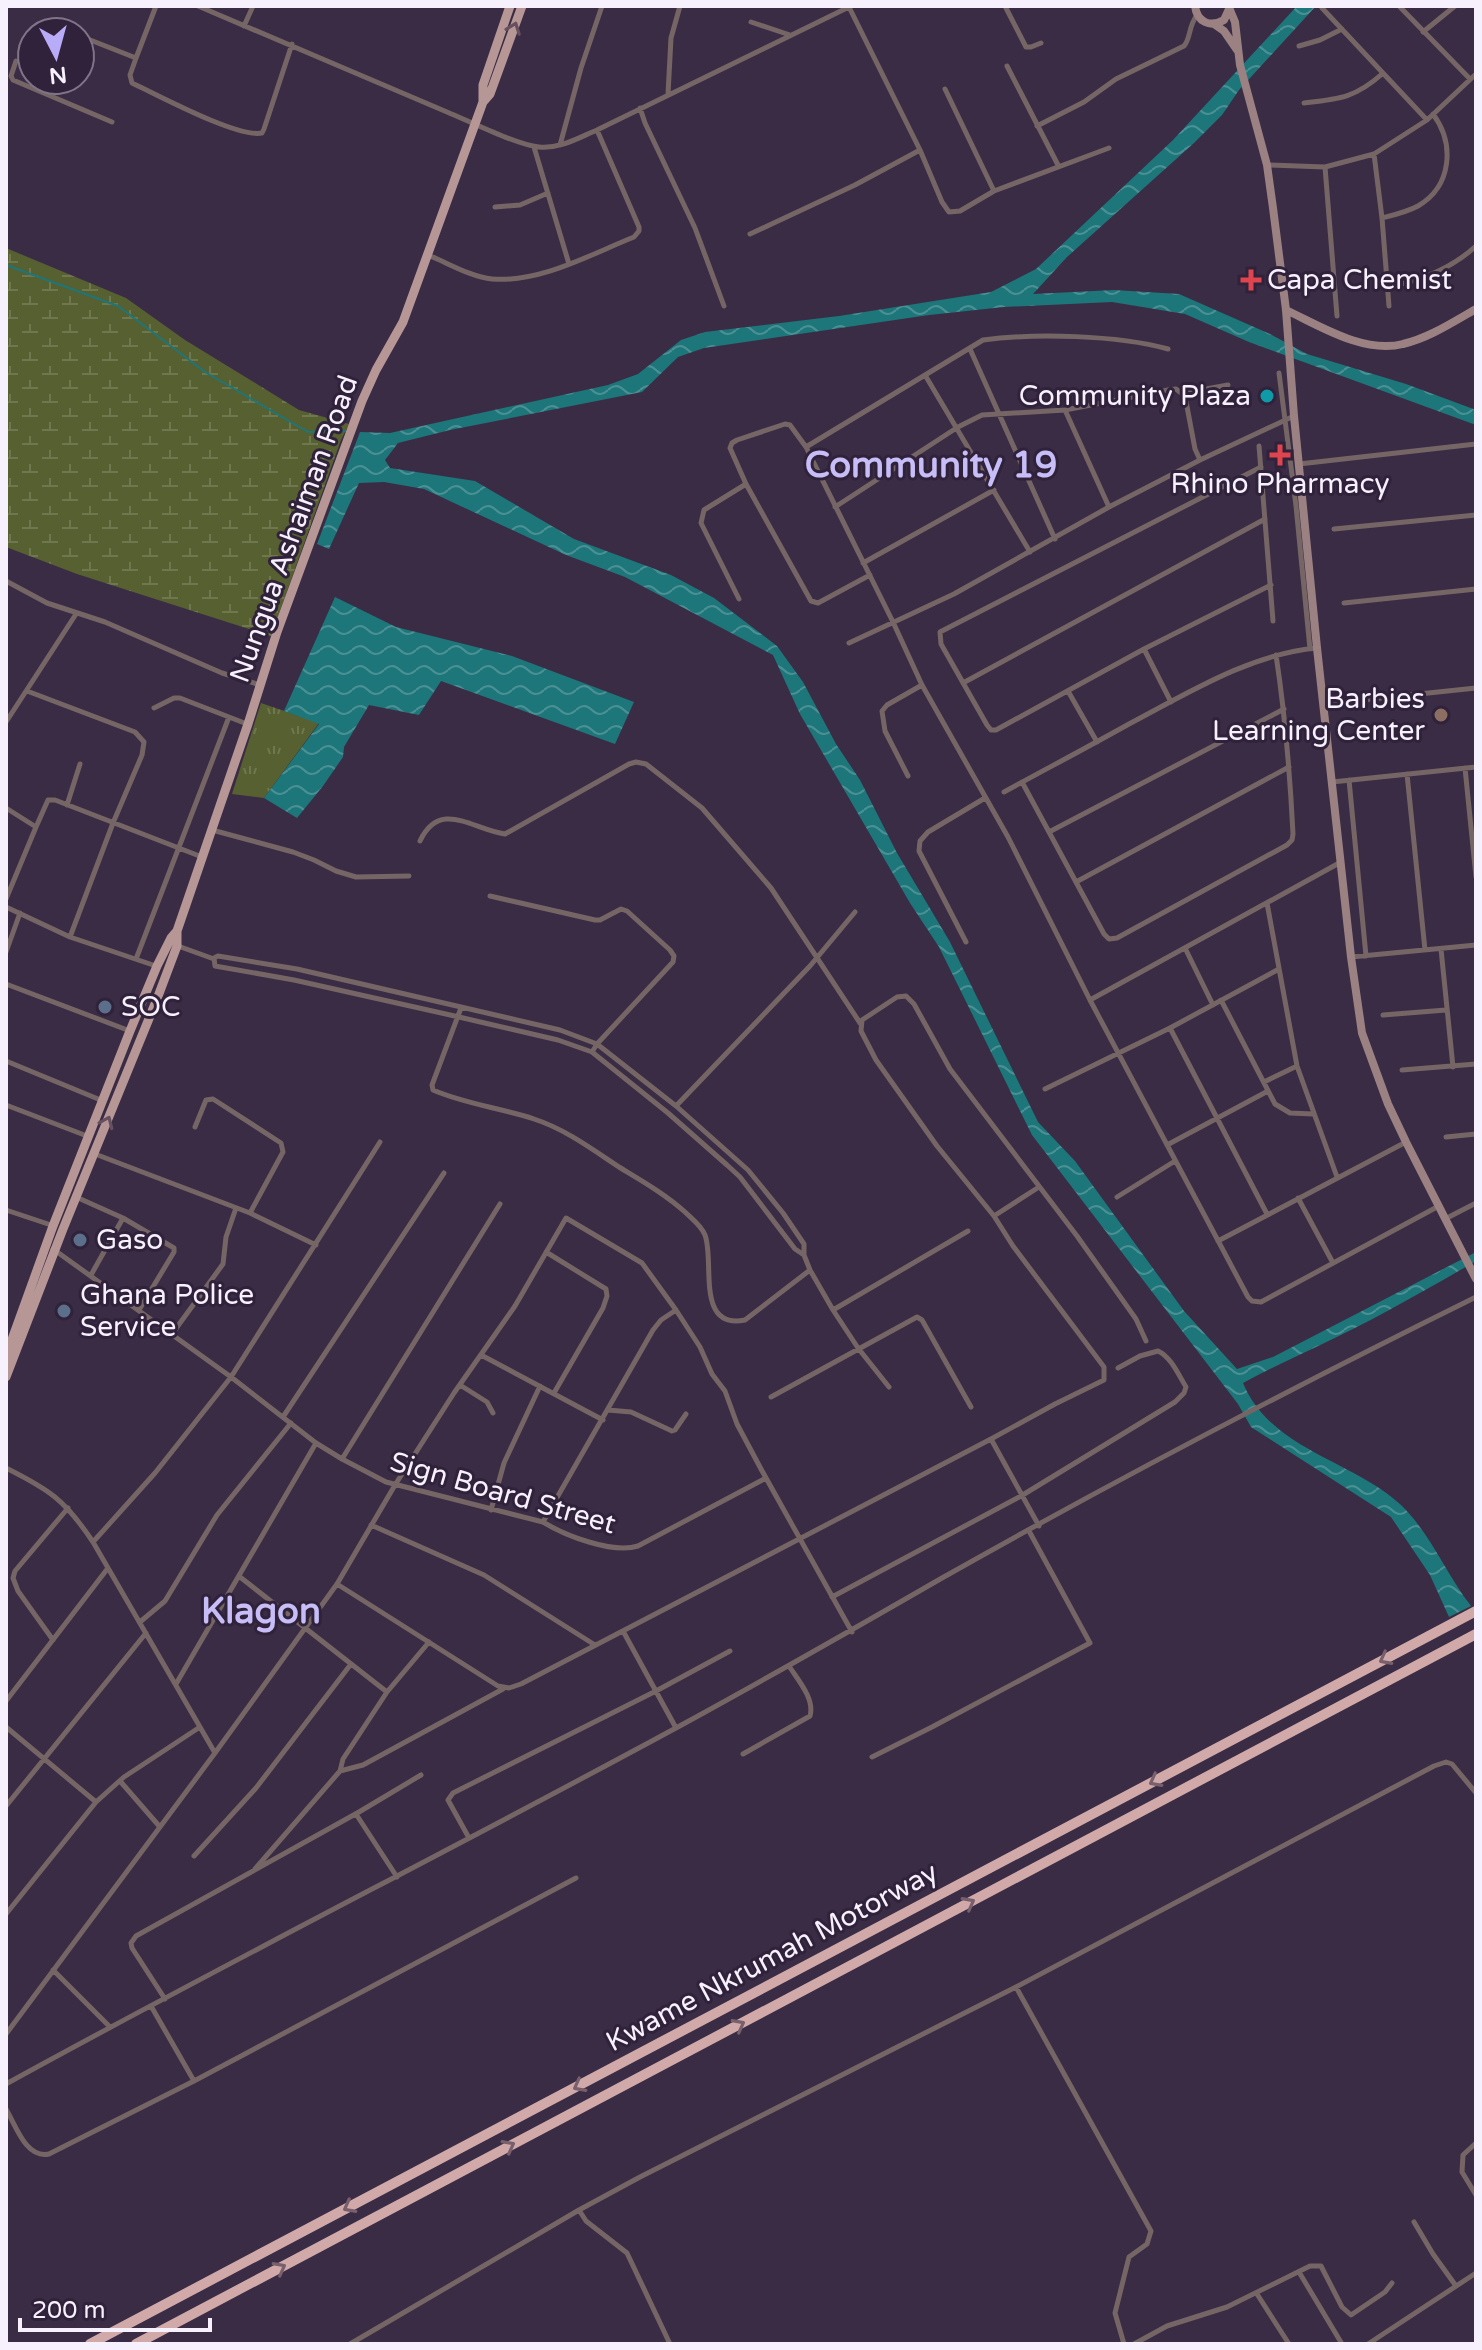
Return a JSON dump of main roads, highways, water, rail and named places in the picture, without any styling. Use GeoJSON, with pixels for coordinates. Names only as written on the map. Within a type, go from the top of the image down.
{"type":"FeatureCollection","features":[{"type":"Feature","properties":{"kind":"highway","name":"Kwame Nkrumah Motorway"},"geometry":{"type":"LineString","coordinates":[[90,2344],[1473,1612]]}},
{"type":"Feature","properties":{"kind":"highway","name":"Kwame Nkrumah Motorway"},"geometry":{"type":"LineString","coordinates":[[136,2344],[1476,1634]]}},
{"type":"Feature","properties":{"kind":"main road","name":"Nungua Ashaiman Road"},"geometry":{"type":"LineString","coordinates":[[58,1227],[76,1197],[168,971],[177,946],[177,931],[260,685],[362,401],[403,322],[428,255],[476,124],[510,6]]}},
{"type":"Feature","properties":{"kind":"main road","name":"Nungua Ashaiman Road"},"geometry":{"type":"LineString","coordinates":[[488,87],[522,6]]}},
{"type":"Feature","properties":{"kind":"main road","name":"Nungua Ashaiman Road"},"geometry":{"type":"LineString","coordinates":[[6,1356],[10,1336],[58,1227],[130,1031],[157,966],[177,931]]}},
{"type":"Feature","properties":{"kind":"main road","name":"Nungua Ashaiman Road"},"geometry":{"type":"LineString","coordinates":[[6,1377],[50,1247]]}},
{"type":"Feature","properties":{"kind":"water"},"geometry":{"type":"Polygon","coordinates":[[[1297,6],[1316,6],[1239,90],[1222,115],[1067,257],[1033,294],[1114,290],[1179,294],[1270,334],[1307,354],[1406,384],[1476,410],[1476,425],[1249,342],[1185,314],[1112,302],[1004,307],[929,315],[704,348],[678,357],[642,392],[398,443],[385,460],[390,468],[475,481],[574,539],[671,575],[714,598],[777,646],[803,682],[950,942],[1038,1122],[1075,1161],[1184,1311],[1237,1369],[1273,1357],[1476,1252],[1476,1261],[1417,1295],[1243,1383],[1256,1406],[1292,1439],[1360,1476],[1412,1516],[1471,1606],[1449,1617],[1430,1575],[1391,1517],[1251,1427],[1238,1404],[1032,1135],[939,947],[800,714],[773,655],[625,577],[566,555],[424,489],[384,482],[359,483],[329,549],[317,544],[360,432],[390,433],[608,385],[638,374],[681,340],[705,332],[839,316],[991,292],[1036,269],[1173,140],[1297,6]]]}},
{"type":"Feature","properties":{"kind":"water"},"geometry":{"type":"Polygon","coordinates":[[[335,597],[396,627],[512,656],[634,702],[615,744],[441,681],[419,715],[369,705],[344,747],[343,757],[297,818],[264,798],[319,724],[284,711],[335,597]]]}},
{"type":"Feature","properties":{"kind":"waterway"},"geometry":{"type":"LineString","coordinates":[[6,265],[118,306],[205,372],[308,432],[345,431]]}},
{"type":"Feature","properties":{"kind":"place","name":"Capa Chemist"},"geometry":{"type":"Point","coordinates":[1251,280]}},
{"type":"Feature","properties":{"kind":"place","name":"Community Plaza"},"geometry":{"type":"Point","coordinates":[1267,396]}},
{"type":"Feature","properties":{"kind":"place","name":"Rhino Pharmacy"},"geometry":{"type":"Point","coordinates":[1280,455]}},
{"type":"Feature","properties":{"kind":"place","name":"Barbies Learning Center"},"geometry":{"type":"Point","coordinates":[1441,715]}},
{"type":"Feature","properties":{"kind":"place","name":"SOC"},"geometry":{"type":"Point","coordinates":[105,1007]}},
{"type":"Feature","properties":{"kind":"place","name":"Gaso"},"geometry":{"type":"Point","coordinates":[80,1240]}},
{"type":"Feature","properties":{"kind":"place","name":"Ghana Police Service"},"geometry":{"type":"Point","coordinates":[64,1311]}},
{"type":"Feature","properties":{"kind":"district","name":"Community 19"},"geometry":{"type":"Point","coordinates":[931,465]}},
{"type":"Feature","properties":{"kind":"district","name":"Klagon"},"geometry":{"type":"Point","coordinates":[261,1611]}}]}
